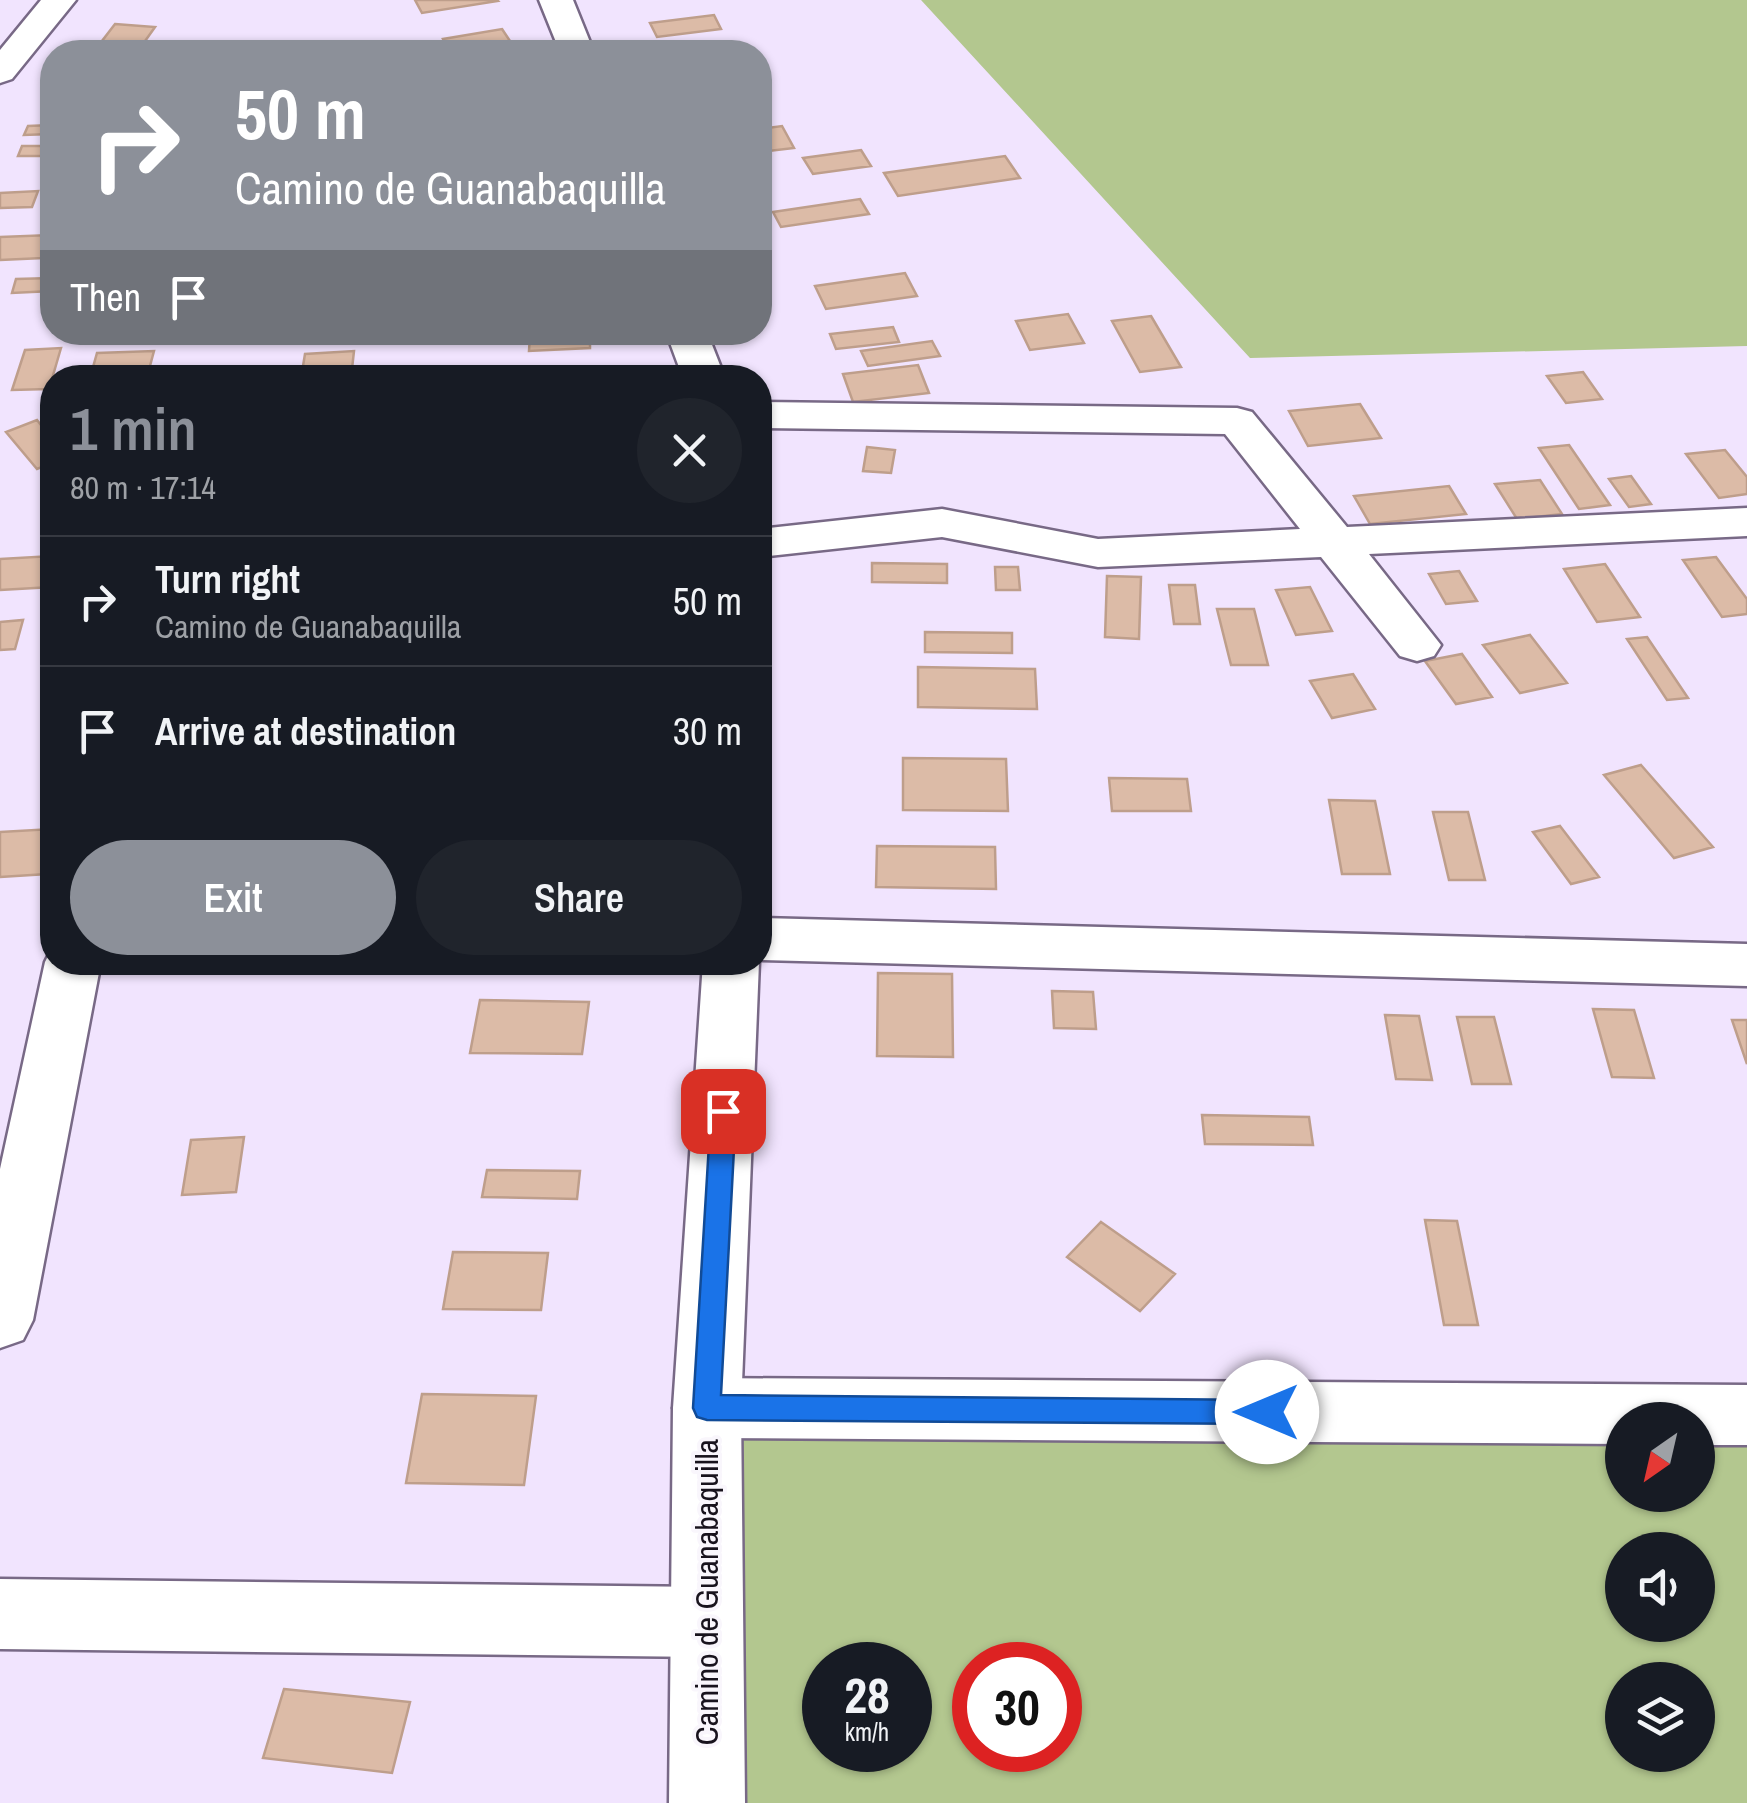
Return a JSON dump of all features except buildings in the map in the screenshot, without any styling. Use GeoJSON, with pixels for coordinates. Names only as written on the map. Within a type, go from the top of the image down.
{"type":"FeatureCollection","features":[{"type":"Feature","properties":{"kind":"street"},"geometry":{"type":"LineString","coordinates":[[0,72],[59,0]]}},
{"type":"Feature","properties":{"kind":"street"},"geometry":{"type":"LineString","coordinates":[[556,0],[572,40]]}},
{"type":"Feature","properties":{"kind":"street"},"geometry":{"type":"LineString","coordinates":[[772,415],[1237,421],[1417,645]]}},
{"type":"Feature","properties":{"kind":"street"},"geometry":{"type":"LineString","coordinates":[[772,542],[942,523],[1098,552],[1747,522]]}},
{"type":"Feature","properties":{"kind":"street"},"geometry":{"type":"LineString","coordinates":[[772,939],[1747,965]]}},
{"type":"Feature","properties":{"kind":"street"},"geometry":{"type":"LineString","coordinates":[[0,1320],[70,975]]}},
{"type":"Feature","properties":{"kind":"street","name":"Camino de Guanabaquilla"},"geometry":{"type":"LineString","coordinates":[[707,1803],[707,1408],[731,975]]}},
{"type":"Feature","properties":{"kind":"street"},"geometry":{"type":"LineString","coordinates":[[707,1408],[1747,1416]]}},
{"type":"Feature","properties":{"kind":"street"},"geometry":{"type":"LineString","coordinates":[[0,1614],[706,1622]]}},
{"type":"Feature","properties":{"kind":"green space"},"geometry":{"type":"Polygon","coordinates":[[[921,0],[1747,0],[1747,346],[1250,358],[921,0]]]}},
{"type":"Feature","properties":{"kind":"green space"},"geometry":{"type":"Polygon","coordinates":[[[707,1408],[1605,1427],[1605,1512],[1715,1512],[1715,1429],[1747,1430],[1747,1803],[707,1803],[707,1408]]]}},
{"type":"Feature","properties":{"kind":"route"},"geometry":{"type":"LineString","coordinates":[[723,1111],[707,1408],[1267,1412]]}}]}
